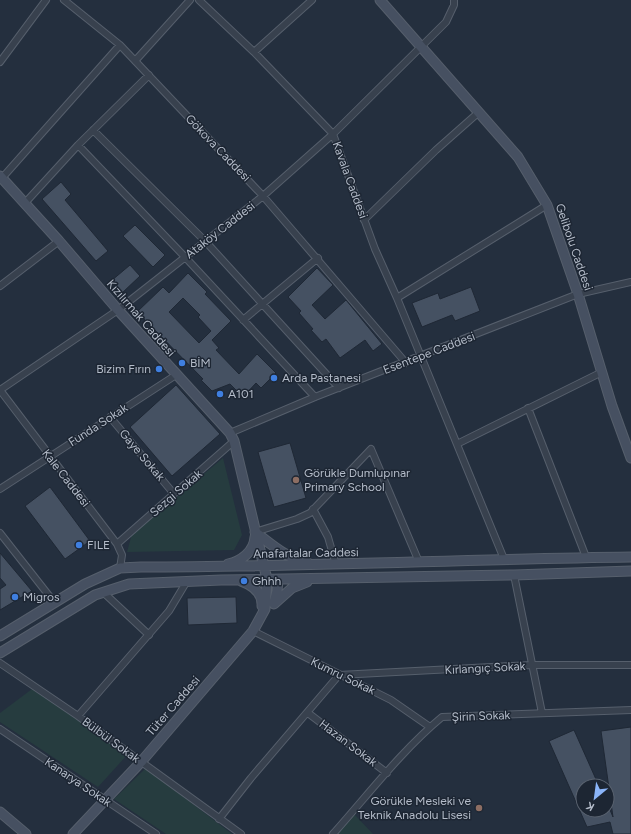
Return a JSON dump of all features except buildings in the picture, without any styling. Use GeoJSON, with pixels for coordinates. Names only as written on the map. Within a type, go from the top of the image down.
{"type":"FeatureCollection","features":[{"type":"Feature","properties":{"kind":"street"},"geometry":{"type":"LineString","coordinates":[[0,62],[46,0]]}},
{"type":"Feature","properties":{"kind":"street","name":"Gökova Caddesi"},"geometry":{"type":"LineString","coordinates":[[64,0],[120,46],[149,75],[263,196],[318,258],[406,363]]}},
{"type":"Feature","properties":{"kind":"street"},"geometry":{"type":"LineString","coordinates":[[135,61],[190,0]]}},
{"type":"Feature","properties":{"kind":"street","name":"Kavala Caddesi"},"geometry":{"type":"LineString","coordinates":[[199,0],[254,52],[333,134],[364,220],[422,356],[504,559]]}},
{"type":"Feature","properties":{"kind":"street"},"geometry":{"type":"LineString","coordinates":[[254,52],[312,0]]}},
{"type":"Feature","properties":{"kind":"street","name":"Gelibolu Caddesi"},"geometry":{"type":"LineString","coordinates":[[380,0],[518,157],[547,205],[578,294],[631,458]]}},
{"type":"Feature","properties":{"kind":"street","name":"Ataköy Caddesi"},"geometry":{"type":"LineString","coordinates":[[0,390],[118,310],[263,196],[333,134],[446,22],[454,5],[454,0]]}},
{"type":"Feature","properties":{"kind":"street"},"geometry":{"type":"LineString","coordinates":[[1,177],[120,46]]}},
{"type":"Feature","properties":{"kind":"street"},"geometry":{"type":"LineString","coordinates":[[25,203],[78,145],[149,75]]}},
{"type":"Feature","properties":{"kind":"street"},"geometry":{"type":"LineString","coordinates":[[364,220],[436,150],[479,112]]}},
{"type":"Feature","properties":{"kind":"street"},"geometry":{"type":"LineString","coordinates":[[93,130],[206,242],[339,388]]}},
{"type":"Feature","properties":{"kind":"street"},"geometry":{"type":"LineString","coordinates":[[78,145],[186,257],[315,397]]}},
{"type":"Feature","properties":{"kind":"street","name":"Kızılırmak Caddesi"},"geometry":{"type":"LineString","coordinates":[[1,177],[176,375],[230,433],[234,442],[255,532],[265,566]]}},
{"type":"Feature","properties":{"kind":"street"},"geometry":{"type":"LineString","coordinates":[[397,298],[547,205]]}},
{"type":"Feature","properties":{"kind":"street"},"geometry":{"type":"LineString","coordinates":[[0,286],[59,241]]}},
{"type":"Feature","properties":{"kind":"street"},"geometry":{"type":"LineString","coordinates":[[243,320],[318,258]]}},
{"type":"Feature","properties":{"kind":"street","name":"Esentepe Caddesi"},"geometry":{"type":"LineString","coordinates":[[230,433],[315,397],[406,363],[578,294],[631,282]]}},
{"type":"Feature","properties":{"kind":"street"},"geometry":{"type":"LineString","coordinates":[[457,444],[602,372]]}},
{"type":"Feature","properties":{"kind":"street","name":"Funda Sokak"},"geometry":{"type":"LineString","coordinates":[[0,489],[176,375]]}},
{"type":"Feature","properties":{"kind":"street","name":"Kale Caddesi"},"geometry":{"type":"LineString","coordinates":[[0,390],[117,544],[122,555],[120,568]]}},
{"type":"Feature","properties":{"kind":"street"},"geometry":{"type":"LineString","coordinates":[[528,408],[586,557]]}},
{"type":"Feature","properties":{"kind":"street","name":"Gaye Sokak"},"geometry":{"type":"LineString","coordinates":[[110,417],[174,494]]}},
{"type":"Feature","properties":{"kind":"street","name":"Sezgi Sokak"},"geometry":{"type":"LineString","coordinates":[[117,544],[234,442]]}},
{"type":"Feature","properties":{"kind":"street"},"geometry":{"type":"LineString","coordinates":[[255,532],[297,519],[313,510],[371,449],[418,562]]}},
{"type":"Feature","properties":{"kind":"street"},"geometry":{"type":"LineString","coordinates":[[255,532],[287,556],[298,561],[336,565],[328,537],[313,510]]}},
{"type":"Feature","properties":{"kind":"street"},"geometry":{"type":"LineString","coordinates":[[215,567],[232,563],[241,559],[250,552],[255,545],[255,532]]}},
{"type":"Feature","properties":{"kind":"street"},"geometry":{"type":"LineString","coordinates":[[0,533],[54,602]]}},
{"type":"Feature","properties":{"kind":"street","name":"Anafartalar Caddesi"},"geometry":{"type":"LineString","coordinates":[[0,636],[85,584],[120,568],[141,566],[215,567],[336,565],[629,556]]}},
{"type":"Feature","properties":{"kind":"street","name":"Tüter Caddesi"},"geometry":{"type":"LineString","coordinates":[[73,834],[141,762],[253,631],[265,608],[267,580],[265,566]]}},
{"type":"Feature","properties":{"kind":"street"},"geometry":{"type":"LineString","coordinates":[[0,653],[103,592],[129,584],[188,581],[514,575],[631,571]]}},
{"type":"Feature","properties":{"kind":"street"},"geometry":{"type":"LineString","coordinates":[[514,575],[531,665],[542,713]]}},
{"type":"Feature","properties":{"kind":"street"},"geometry":{"type":"LineString","coordinates":[[258,623],[268,614],[274,604],[283,595],[301,584],[324,579]]}},
{"type":"Feature","properties":{"kind":"street"},"geometry":{"type":"LineString","coordinates":[[238,580],[255,588],[260,595],[262,603],[258,623]]}},
{"type":"Feature","properties":{"kind":"street"},"geometry":{"type":"LineString","coordinates":[[274,604],[278,580]]}},
{"type":"Feature","properties":{"kind":"street"},"geometry":{"type":"LineString","coordinates":[[78,716],[169,611],[188,581]]}},
{"type":"Feature","properties":{"kind":"street"},"geometry":{"type":"LineString","coordinates":[[103,592],[148,635]]}},
{"type":"Feature","properties":{"kind":"street","name":"Kumru Sokak"},"geometry":{"type":"LineString","coordinates":[[253,631],[391,700],[430,727]]}},
{"type":"Feature","properties":{"kind":"street","name":"Bülbül Sokak"},"geometry":{"type":"LineString","coordinates":[[0,663],[78,716],[241,834]]}},
{"type":"Feature","properties":{"kind":"street","name":"Kırlangıç Sokak"},"geometry":{"type":"LineString","coordinates":[[339,675],[531,665],[631,665]]}},
{"type":"Feature","properties":{"kind":"street"},"geometry":{"type":"LineString","coordinates":[[219,819],[251,778],[339,675]]}},
{"type":"Feature","properties":{"kind":"street","name":"Şirin Sokak"},"geometry":{"type":"LineString","coordinates":[[333,834],[387,773],[430,727],[442,717],[631,710]]}},
{"type":"Feature","properties":{"kind":"street","name":"Hazan Sokak"},"geometry":{"type":"LineString","coordinates":[[308,712],[387,773]]}},
{"type":"Feature","properties":{"kind":"street","name":"Kanarya Sokak"},"geometry":{"type":"LineString","coordinates":[[0,729],[156,834]]}},
{"type":"Feature","properties":{"kind":"street"},"geometry":{"type":"LineString","coordinates":[[0,812],[26,834]]}},
{"type":"Feature","properties":{"kind":"green space"},"geometry":{"type":"Polygon","coordinates":[[[223,458],[242,535],[234,550],[127,552],[132,534],[223,458]]]}},
{"type":"Feature","properties":{"kind":"green space"},"geometry":{"type":"Polygon","coordinates":[[[32,689],[128,754],[98,787],[0,722],[0,713],[32,689]]]}},
{"type":"Feature","properties":{"kind":"green space"},"geometry":{"type":"Polygon","coordinates":[[[146,768],[232,834],[166,834],[114,799],[146,768]]]}},
{"type":"Feature","properties":{"kind":"green space"},"geometry":{"type":"Polygon","coordinates":[[[354,814],[373,834],[337,834],[354,814]]]}},
{"type":"Feature","properties":{"kind":"place","name":"BİM"},"geometry":{"type":"Point","coordinates":[182,363]}},
{"type":"Feature","properties":{"kind":"place","name":"Bizim Fırın"},"geometry":{"type":"Point","coordinates":[159,369]}},
{"type":"Feature","properties":{"kind":"place","name":"Arda Pastanesi"},"geometry":{"type":"Point","coordinates":[274,378]}},
{"type":"Feature","properties":{"kind":"place","name":"A101"},"geometry":{"type":"Point","coordinates":[220,394]}},
{"type":"Feature","properties":{"kind":"place","name":"Görükle Dumlupınar Primary School"},"geometry":{"type":"Point","coordinates":[296,480]}},
{"type":"Feature","properties":{"kind":"place","name":"FILE"},"geometry":{"type":"Point","coordinates":[79,545]}},
{"type":"Feature","properties":{"kind":"place","name":"Ghhh"},"geometry":{"type":"Point","coordinates":[244,581]}},
{"type":"Feature","properties":{"kind":"place","name":"Migros"},"geometry":{"type":"Point","coordinates":[15,597]}},
{"type":"Feature","properties":{"kind":"place","name":"Görükle Mesleki ve Teknik Anadolu Lisesi"},"geometry":{"type":"Point","coordinates":[479,808]}}]}
